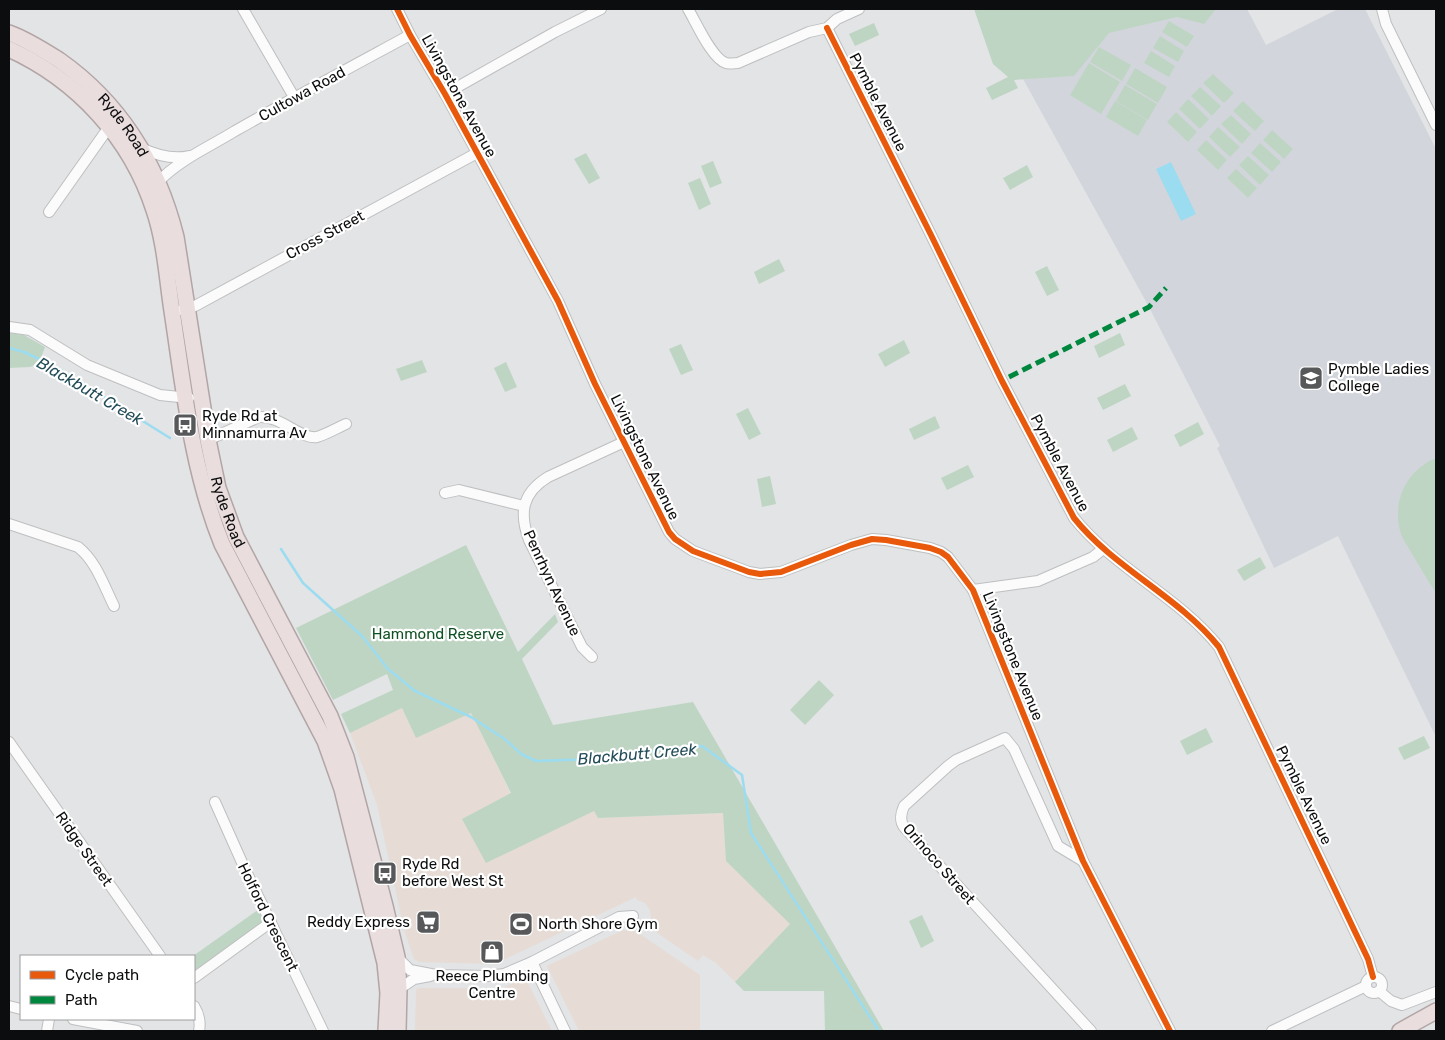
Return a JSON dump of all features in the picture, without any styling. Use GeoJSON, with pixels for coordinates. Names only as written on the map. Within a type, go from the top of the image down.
{"type":"FeatureCollection","features":[{"type":"Feature","properties":{"kind":"highway","name":"Ryde Road"},"geometry":{"type":"LineString","coordinates":[[9,33],[34,45],[69,68],[109,104],[141,148],[158,182],[171,216],[176,237],[208,440],[218,488],[236,537],[311,678],[340,738],[357,794],[397,958],[394,991],[386,1031]]}},
{"type":"Feature","properties":{"kind":"highway","name":"Ryde Road"},"geometry":{"type":"LineString","coordinates":[[9,49],[25,56],[61,80],[101,116],[134,163],[154,211],[163,253],[185,398],[200,481],[214,526],[222,544],[321,734],[336,771],[385,963],[400,1007],[399,1031]]}},
{"type":"Feature","properties":{"kind":"highway"},"geometry":{"type":"LineString","coordinates":[[382,1031],[394,991]]}},
{"type":"Feature","properties":{"kind":"highway"},"geometry":{"type":"LineString","coordinates":[[1400,1031],[1436,1011]]}},
{"type":"Feature","properties":{"kind":"highway"},"geometry":{"type":"LineString","coordinates":[[1420,1031],[1436,1022]]}},
{"type":"Feature","properties":{"kind":"street"},"geometry":{"type":"LineString","coordinates":[[243,9],[294,97]]}},
{"type":"Feature","properties":{"kind":"street","name":"Livingstone Avenue"},"geometry":{"type":"LineString","coordinates":[[397,9],[558,301],[595,384],[669,532],[675,539],[693,551],[749,572],[772,574],[781,572],[872,539],[930,548],[941,552],[954,564],[973,590],[1083,861],[1170,1031]]}},
{"type":"Feature","properties":{"kind":"street"},"geometry":{"type":"LineString","coordinates":[[445,94],[601,9]]}},
{"type":"Feature","properties":{"kind":"street"},"geometry":{"type":"LineString","coordinates":[[688,9],[711,49],[717,57],[726,63],[738,63],[809,32],[827,28],[837,20],[859,9]]}},
{"type":"Feature","properties":{"kind":"street"},"geometry":{"type":"LineString","coordinates":[[1382,9],[1386,24],[1436,124]]}},
{"type":"Feature","properties":{"kind":"street","name":"Pymble Avenue"},"geometry":{"type":"LineString","coordinates":[[827,28],[1002,381],[1074,518],[1086,534],[1199,624],[1219,647],[1368,959],[1373,977],[1378,977],[1382,983],[1382,988],[1379,991]]}},
{"type":"Feature","properties":{"kind":"street","name":"Cultowa Road"},"geometry":{"type":"LineString","coordinates":[[158,182],[177,165],[294,97],[410,35]]}},
{"type":"Feature","properties":{"kind":"street"},"geometry":{"type":"LineString","coordinates":[[49,212],[109,127]]}},
{"type":"Feature","properties":{"kind":"street","name":"Cultowa Road"},"geometry":{"type":"LineString","coordinates":[[141,148],[158,156],[182,158],[195,155]]}},
{"type":"Feature","properties":{"kind":"street","name":"Cross Street"},"geometry":{"type":"LineString","coordinates":[[172,310],[188,310],[477,153]]}},
{"type":"Feature","properties":{"kind":"street"},"geometry":{"type":"LineString","coordinates":[[9,327],[30,330],[87,365],[160,396],[185,398],[201,396]]}},
{"type":"Feature","properties":{"kind":"street"},"geometry":{"type":"LineString","coordinates":[[208,440],[266,416],[313,437],[346,424]]}},
{"type":"Feature","properties":{"kind":"street"},"geometry":{"type":"LineString","coordinates":[[446,492],[459,490],[524,506],[539,482],[624,442]]}},
{"type":"Feature","properties":{"kind":"street","name":"Penrhyn Avenue"},"geometry":{"type":"LineString","coordinates":[[524,506],[523,517],[529,540],[582,646],[592,657]]}},
{"type":"Feature","properties":{"kind":"street"},"geometry":{"type":"LineString","coordinates":[[9,524],[78,547],[92,563],[114,606]]}},
{"type":"Feature","properties":{"kind":"street"},"geometry":{"type":"LineString","coordinates":[[973,590],[1038,581],[1093,557],[1103,549]]}},
{"type":"Feature","properties":{"kind":"street","name":"Orinoco Street"},"geometry":{"type":"LineString","coordinates":[[1083,861],[1058,846],[1014,749],[1005,738],[956,760],[904,806],[900,816],[904,827],[1091,1031]]}},
{"type":"Feature","properties":{"kind":"street","name":"Ridge Street"},"geometry":{"type":"LineString","coordinates":[[9,742],[159,955]]}},
{"type":"Feature","properties":{"kind":"street","name":"Holford Crescent"},"geometry":{"type":"LineString","coordinates":[[215,802],[323,1031]]}},
{"type":"Feature","properties":{"kind":"street"},"geometry":{"type":"LineString","coordinates":[[397,958],[410,970],[436,975],[488,976],[504,974],[532,962],[619,917],[633,916]]}},
{"type":"Feature","properties":{"kind":"street"},"geometry":{"type":"LineString","coordinates":[[195,977],[271,922]]}},
{"type":"Feature","properties":{"kind":"street"},"geometry":{"type":"LineString","coordinates":[[532,962],[565,1031]]}},
{"type":"Feature","properties":{"kind":"street"},"geometry":{"type":"LineString","coordinates":[[394,991],[414,979],[436,975]]}},
{"type":"Feature","properties":{"kind":"street"},"geometry":{"type":"LineString","coordinates":[[1272,1031],[1366,986],[1367,981],[1373,977]]}},
{"type":"Feature","properties":{"kind":"street"},"geometry":{"type":"LineString","coordinates":[[1366,986],[1371,992],[1379,991],[1391,1001],[1402,1005],[1436,992]]}},
{"type":"Feature","properties":{"kind":"street"},"geometry":{"type":"LineString","coordinates":[[195,1008],[200,1021],[200,1031]]}},
{"type":"Feature","properties":{"kind":"street"},"geometry":{"type":"LineString","coordinates":[[78,1020],[137,1031]]}},
{"type":"Feature","properties":{"kind":"shaded area","name":"Pymble Ladies College"},"geometry":{"type":"Polygon","coordinates":[[[1090,9],[1247,9],[1266,45],[1338,9],[1365,9],[1436,149],[1436,737],[1338,536],[1274,568],[1217,448],[1220,446],[1149,307],[1007,50],[1090,9]]]}},
{"type":"Feature","properties":{"kind":"shaded area"},"geometry":{"type":"Polygon","coordinates":[[[402,708],[416,738],[471,713],[511,794],[486,863],[595,810],[599,818],[723,813],[726,861],[791,924],[735,982],[716,963],[703,955],[698,961],[647,926],[651,918],[650,910],[645,903],[637,900],[636,897],[495,964],[419,962],[414,959],[404,930],[377,805],[350,733],[402,708]]]}},
{"type":"Feature","properties":{"kind":"shaded area"},"geometry":{"type":"Polygon","coordinates":[[[621,931],[637,932],[700,975],[700,1031],[579,1031],[547,966],[621,931]]]}},
{"type":"Feature","properties":{"kind":"shaded area"},"geometry":{"type":"Polygon","coordinates":[[[525,977],[552,1031],[415,1031],[416,991],[418,988],[503,988],[525,977]]]}},
{"type":"Feature","properties":{"kind":"green space"},"geometry":{"type":"Polygon","coordinates":[[[974,9],[1216,9],[1204,24],[1177,17],[1109,33],[1074,76],[1014,80],[1018,88],[992,100],[986,88],[1008,77],[993,64],[974,9]]]}},
{"type":"Feature","properties":{"kind":"green space"},"geometry":{"type":"Polygon","coordinates":[[[1169,21],[1194,36],[1187,47],[1162,32],[1169,21]]]}},
{"type":"Feature","properties":{"kind":"green space"},"geometry":{"type":"Polygon","coordinates":[[[874,23],[879,35],[855,46],[849,34],[874,23]]]}},
{"type":"Feature","properties":{"kind":"green space"},"geometry":{"type":"Polygon","coordinates":[[[1160,36],[1184,51],[1178,62],[1153,48],[1160,36]]]}},
{"type":"Feature","properties":{"kind":"green space"},"geometry":{"type":"Polygon","coordinates":[[[1099,47],[1131,65],[1122,81],[1090,62],[1099,47]]]}},
{"type":"Feature","properties":{"kind":"green space"},"geometry":{"type":"Polygon","coordinates":[[[1151,51],[1175,66],[1169,77],[1144,63],[1151,51]]]}},
{"type":"Feature","properties":{"kind":"green space"},"geometry":{"type":"Polygon","coordinates":[[[1089,63],[1120,82],[1101,114],[1070,95],[1089,63]]]}},
{"type":"Feature","properties":{"kind":"green space"},"geometry":{"type":"Polygon","coordinates":[[[1135,68],[1167,87],[1158,103],[1126,84],[1135,68]]]}},
{"type":"Feature","properties":{"kind":"green space"},"geometry":{"type":"Polygon","coordinates":[[[1213,74],[1234,93],[1224,103],[1203,83],[1213,74]]]}},
{"type":"Feature","properties":{"kind":"green space"},"geometry":{"type":"Polygon","coordinates":[[[1125,85],[1157,104],[1148,120],[1116,101],[1125,85]]]}},
{"type":"Feature","properties":{"kind":"green space"},"geometry":{"type":"Polygon","coordinates":[[[1200,87],[1221,106],[1212,116],[1191,96],[1200,87]]]}},
{"type":"Feature","properties":{"kind":"green space"},"geometry":{"type":"Polygon","coordinates":[[[1188,99],[1209,119],[1200,129],[1179,109],[1188,99]]]}},
{"type":"Feature","properties":{"kind":"green space"},"geometry":{"type":"Polygon","coordinates":[[[1115,101],[1147,120],[1138,136],[1106,117],[1115,101]]]}},
{"type":"Feature","properties":{"kind":"green space"},"geometry":{"type":"Polygon","coordinates":[[[1243,101],[1264,121],[1255,131],[1233,111],[1243,101]]]}},
{"type":"Feature","properties":{"kind":"green space"},"geometry":{"type":"Polygon","coordinates":[[[1176,112],[1197,132],[1188,142],[1167,122],[1176,112]]]}},
{"type":"Feature","properties":{"kind":"green space"},"geometry":{"type":"Polygon","coordinates":[[[1231,115],[1251,134],[1242,144],[1221,124],[1231,115]]]}},
{"type":"Feature","properties":{"kind":"green space"},"geometry":{"type":"Polygon","coordinates":[[[1218,127],[1240,147],[1230,157],[1209,137],[1218,127]]]}},
{"type":"Feature","properties":{"kind":"green space"},"geometry":{"type":"Polygon","coordinates":[[[1272,130],[1293,149],[1284,159],[1263,140],[1272,130]]]}},
{"type":"Feature","properties":{"kind":"green space"},"geometry":{"type":"Polygon","coordinates":[[[1206,140],[1227,160],[1218,170],[1197,150],[1206,140]]]}},
{"type":"Feature","properties":{"kind":"green space"},"geometry":{"type":"Polygon","coordinates":[[[1260,143],[1281,162],[1272,172],[1251,153],[1260,143]]]}},
{"type":"Feature","properties":{"kind":"green space"},"geometry":{"type":"Polygon","coordinates":[[[586,153],[600,178],[589,184],[574,159],[586,153]]]}},
{"type":"Feature","properties":{"kind":"green space"},"geometry":{"type":"Polygon","coordinates":[[[1248,156],[1269,175],[1260,185],[1239,165],[1248,156]]]}},
{"type":"Feature","properties":{"kind":"green space"},"geometry":{"type":"Polygon","coordinates":[[[713,161],[722,183],[710,188],[701,166],[713,161]]]}},
{"type":"Feature","properties":{"kind":"green space"},"geometry":{"type":"Polygon","coordinates":[[[1027,165],[1033,177],[1010,190],[1003,178],[1027,165]]]}},
{"type":"Feature","properties":{"kind":"green space"},"geometry":{"type":"Polygon","coordinates":[[[1236,169],[1257,188],[1248,198],[1227,178],[1236,169]]]}},
{"type":"Feature","properties":{"kind":"green space"},"geometry":{"type":"Polygon","coordinates":[[[700,178],[711,204],[699,210],[688,183],[700,178]]]}},
{"type":"Feature","properties":{"kind":"green space"},"geometry":{"type":"Polygon","coordinates":[[[779,259],[785,271],[759,284],[754,272],[779,259]]]}},
{"type":"Feature","properties":{"kind":"green space"},"geometry":{"type":"Polygon","coordinates":[[[1047,266],[1059,290],[1047,296],[1035,272],[1047,266]]]}},
{"type":"Feature","properties":{"kind":"green space"},"geometry":{"type":"Polygon","coordinates":[[[9,333],[24,335],[45,347],[39,363],[30,367],[9,368],[9,333]]]}},
{"type":"Feature","properties":{"kind":"green space"},"geometry":{"type":"Polygon","coordinates":[[[1120,333],[1125,345],[1099,358],[1094,346],[1120,333]]]}},
{"type":"Feature","properties":{"kind":"green space"},"geometry":{"type":"Polygon","coordinates":[[[904,340],[910,353],[885,367],[878,354],[904,340]]]}},
{"type":"Feature","properties":{"kind":"green space"},"geometry":{"type":"Polygon","coordinates":[[[681,344],[693,370],[681,375],[669,349],[681,344]]]}},
{"type":"Feature","properties":{"kind":"green space"},"geometry":{"type":"Polygon","coordinates":[[[422,360],[427,372],[401,381],[396,369],[422,360]]]}},
{"type":"Feature","properties":{"kind":"green space"},"geometry":{"type":"Polygon","coordinates":[[[506,362],[517,387],[505,392],[494,368],[506,362]]]}},
{"type":"Feature","properties":{"kind":"green space"},"geometry":{"type":"Polygon","coordinates":[[[1125,384],[1131,396],[1103,410],[1097,398],[1125,384]]]}},
{"type":"Feature","properties":{"kind":"green space"},"geometry":{"type":"Polygon","coordinates":[[[748,408],[761,434],[749,440],[736,414],[748,408]]]}},
{"type":"Feature","properties":{"kind":"green space"},"geometry":{"type":"Polygon","coordinates":[[[935,416],[940,428],[914,440],[909,429],[935,416]]]}},
{"type":"Feature","properties":{"kind":"green space"},"geometry":{"type":"Polygon","coordinates":[[[1198,422],[1204,434],[1180,447],[1174,435],[1198,422]]]}},
{"type":"Feature","properties":{"kind":"green space"},"geometry":{"type":"Polygon","coordinates":[[[1132,427],[1138,439],[1113,452],[1107,440],[1132,427]]]}},
{"type":"Feature","properties":{"kind":"green space"},"geometry":{"type":"Polygon","coordinates":[[[1436,458],[1436,593],[1402,537],[1398,522],[1398,511],[1400,499],[1409,479],[1425,463],[1436,458]]]}},
{"type":"Feature","properties":{"kind":"green space"},"geometry":{"type":"Polygon","coordinates":[[[968,465],[974,477],[947,490],[941,478],[968,465]]]}},
{"type":"Feature","properties":{"kind":"green space"},"geometry":{"type":"Polygon","coordinates":[[[770,476],[776,504],[762,507],[757,479],[770,476]]]}},
{"type":"Feature","properties":{"kind":"green space","name":"Hammond Reserve"},"geometry":{"type":"Polygon","coordinates":[[[466,545],[518,652],[555,614],[558,622],[522,659],[553,725],[693,702],[884,1031],[825,1031],[824,991],[744,991],[735,982],[790,924],[726,861],[723,813],[598,818],[594,811],[486,863],[462,819],[511,793],[471,713],[416,738],[402,708],[350,733],[341,714],[393,690],[387,674],[333,700],[296,628],[466,545]]]}},
{"type":"Feature","properties":{"kind":"green space"},"geometry":{"type":"Polygon","coordinates":[[[1260,557],[1266,568],[1244,581],[1237,570],[1260,557]]]}},
{"type":"Feature","properties":{"kind":"green space"},"geometry":{"type":"Polygon","coordinates":[[[819,680],[834,695],[805,725],[790,710],[819,680]]]}},
{"type":"Feature","properties":{"kind":"green space"},"geometry":{"type":"Polygon","coordinates":[[[1206,728],[1213,742],[1187,755],[1180,741],[1206,728]]]}},
{"type":"Feature","properties":{"kind":"green space"},"geometry":{"type":"Polygon","coordinates":[[[1424,736],[1430,748],[1404,760],[1398,748],[1424,736]]]}},
{"type":"Feature","properties":{"kind":"green space"},"geometry":{"type":"Polygon","coordinates":[[[262,907],[268,918],[195,972],[194,955],[262,907]]]}},
{"type":"Feature","properties":{"kind":"green space"},"geometry":{"type":"Polygon","coordinates":[[[922,915],[934,941],[921,948],[909,921],[922,915]]]}},
{"type":"Feature","properties":{"kind":"water"},"geometry":{"type":"Polygon","coordinates":[[[1171,162],[1196,214],[1181,221],[1156,169],[1171,162]]]}},
{"type":"Feature","properties":{"kind":"waterway","name":"Blackbutt Creek"},"geometry":{"type":"LineString","coordinates":[[9,348],[24,352],[56,367],[170,438]]}},
{"type":"Feature","properties":{"kind":"waterway","name":"Blackbutt Creek"},"geometry":{"type":"LineString","coordinates":[[281,549],[303,583],[362,636],[388,669],[415,691],[471,717],[506,740],[521,754],[536,761],[624,758],[662,749],[702,746],[742,775],[751,833],[879,1031]]}},
{"type":"Feature","properties":{"kind":"marked path"},"geometry":{"type":"LineString","coordinates":[[1009,377],[1149,307],[1166,288]]}},
{"type":"Feature","properties":{"kind":"cycle path"},"geometry":{"type":"LineString","coordinates":[[397,9],[558,301],[595,384],[669,532],[675,539],[693,551],[749,572],[760,574],[781,572],[851,545],[872,539],[886,540],[930,548],[941,552],[948,557],[973,590],[1083,861],[1170,1031]]}},
{"type":"Feature","properties":{"kind":"cycle path"},"geometry":{"type":"LineString","coordinates":[[827,28],[1002,381],[1074,518],[1108,552],[1185,612],[1219,647],[1368,959],[1373,977]]}},
{"type":"Feature","properties":{"kind":"place","name":"Pymble Ladies College"},"geometry":{"type":"Point","coordinates":[1311,378]}},
{"type":"Feature","properties":{"kind":"place","name":"Ryde Rd at Minnamurra Av"},"geometry":{"type":"Point","coordinates":[185,425]}},
{"type":"Feature","properties":{"kind":"place","name":"Ryde Rd before West St"},"geometry":{"type":"Point","coordinates":[385,873]}},
{"type":"Feature","properties":{"kind":"place","name":"Reddy Express"},"geometry":{"type":"Point","coordinates":[428,922]}},
{"type":"Feature","properties":{"kind":"place","name":"North Shore Gym"},"geometry":{"type":"Point","coordinates":[521,924]}},
{"type":"Feature","properties":{"kind":"place","name":"Reece Plumbing Centre"},"geometry":{"type":"Point","coordinates":[492,952]}}]}
